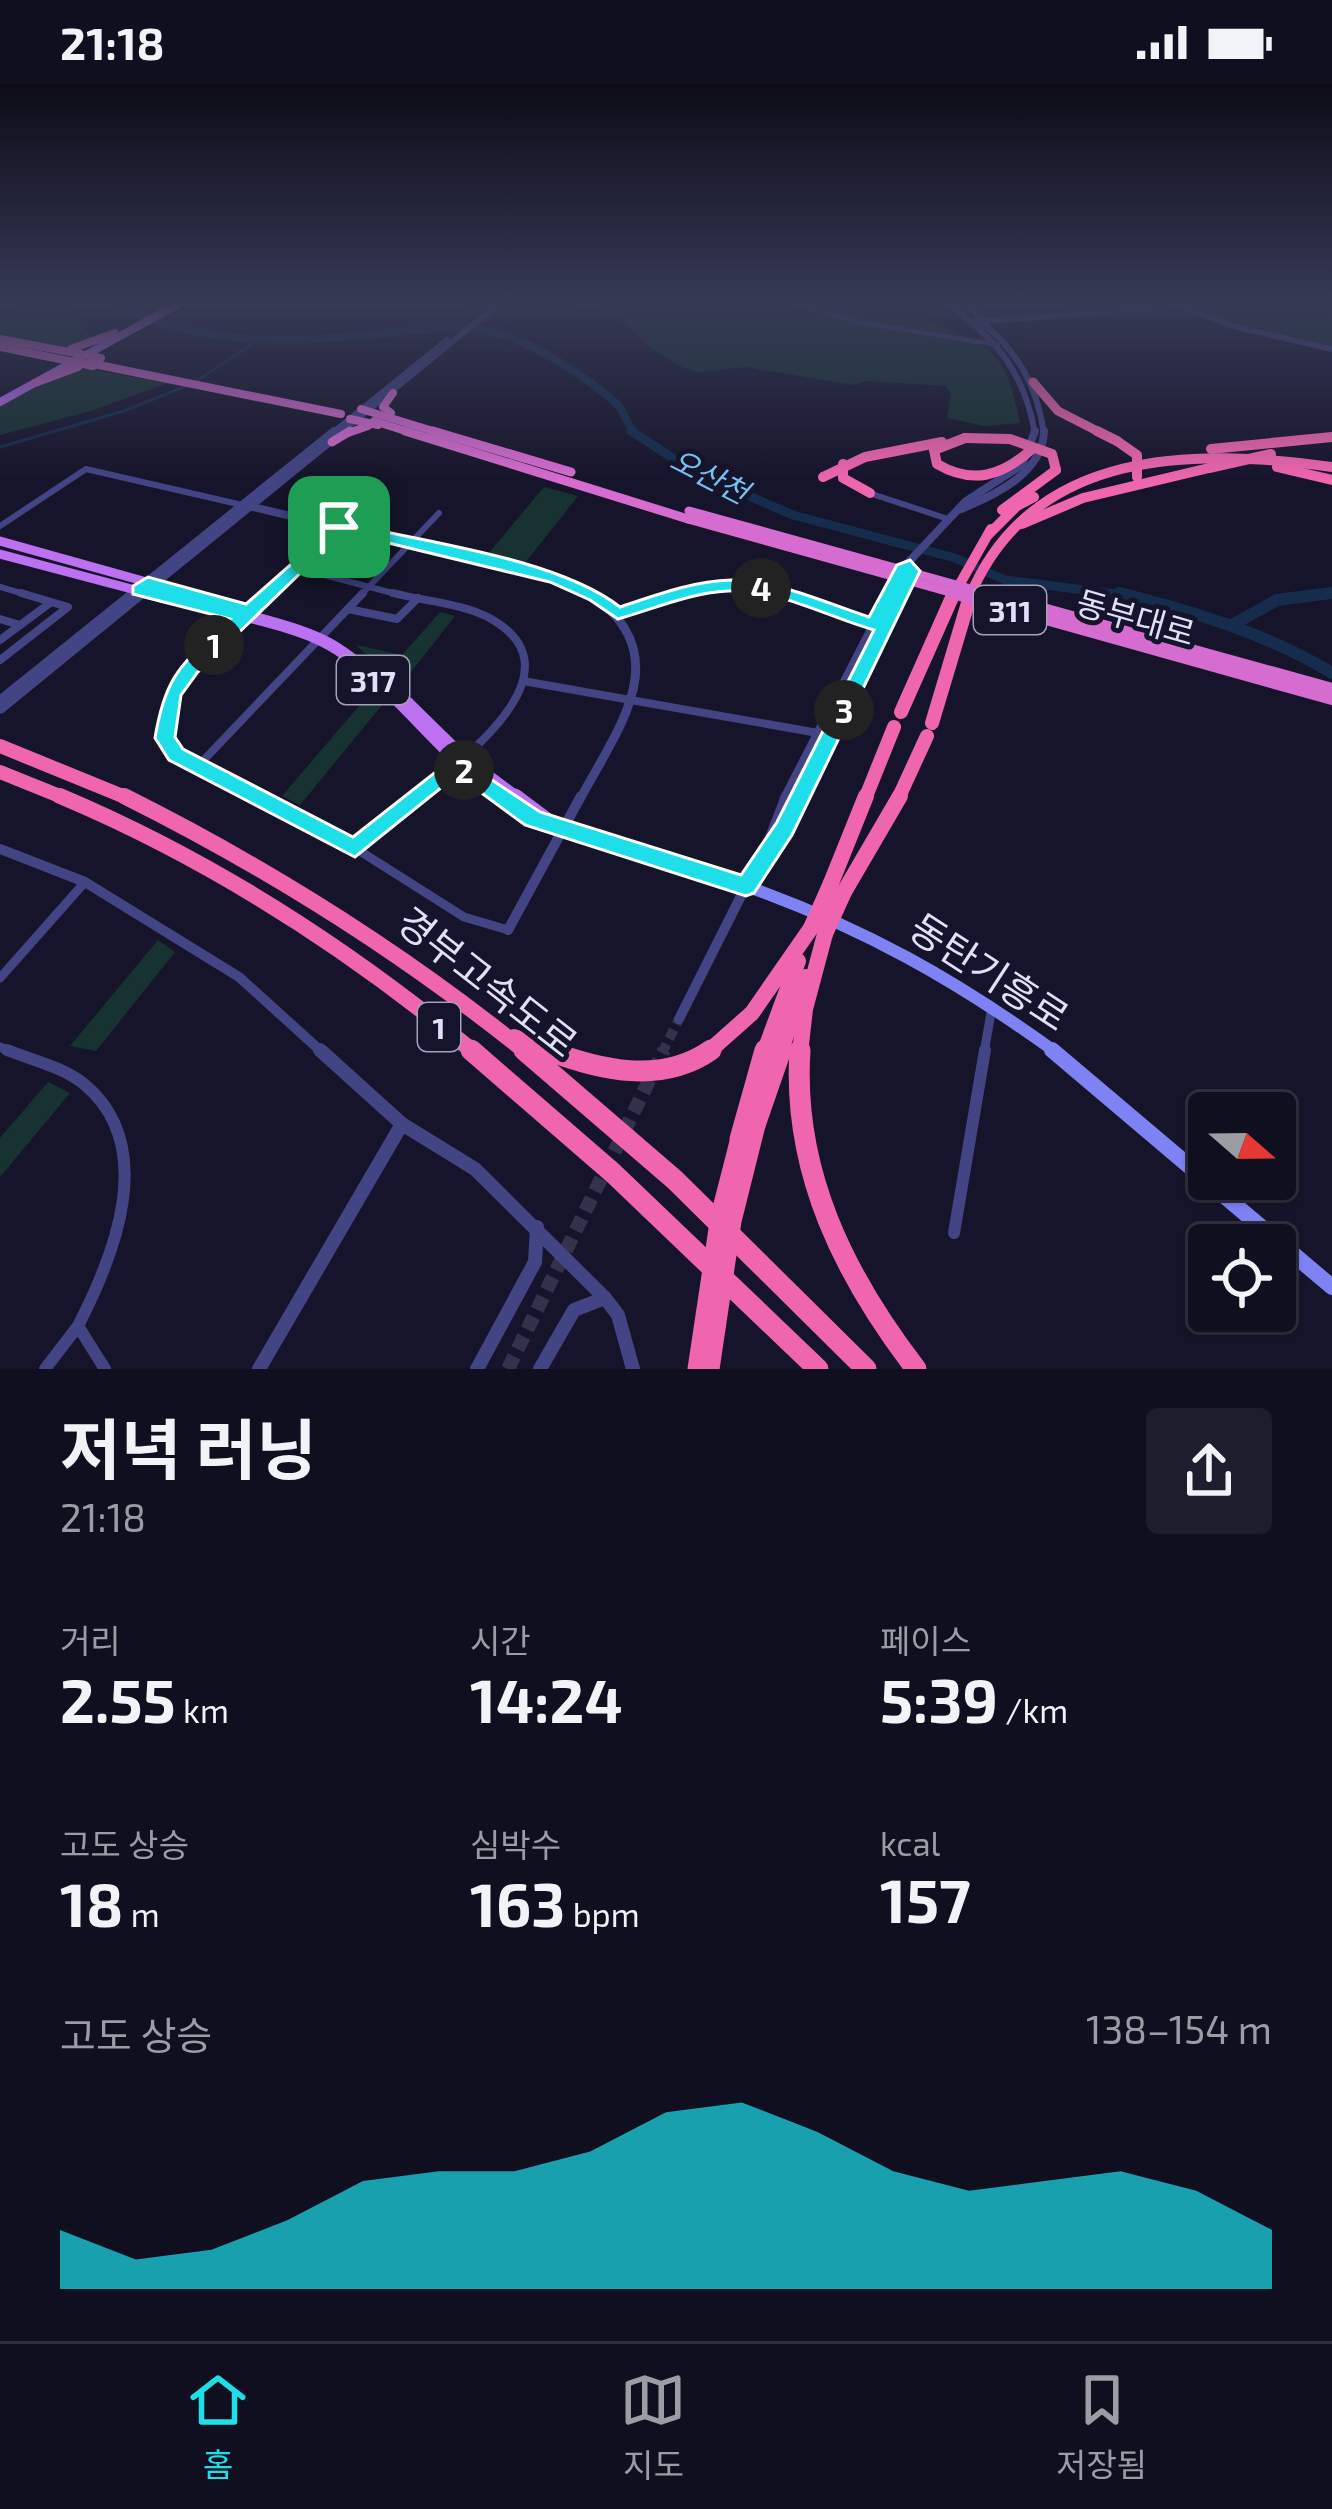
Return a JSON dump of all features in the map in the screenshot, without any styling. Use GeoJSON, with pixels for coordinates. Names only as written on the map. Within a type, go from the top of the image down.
{"type":"FeatureCollection","features":[{"type":"Feature","properties":{"kind":"highway"},"geometry":{"type":"LineString","coordinates":[[31,382],[49,365],[44,362]]}},
{"type":"Feature","properties":{"kind":"highway"},"geometry":{"type":"LineString","coordinates":[[31,382],[76,362]]}},
{"type":"Feature","properties":{"kind":"highway"},"geometry":{"type":"LineString","coordinates":[[94,362],[179,379]]}},
{"type":"Feature","properties":{"kind":"highway"},"geometry":{"type":"LineString","coordinates":[[119,362],[179,379]]}},
{"type":"Feature","properties":{"kind":"highway","name":"동부대로"},"geometry":{"type":"LineString","coordinates":[[179,379],[362,416],[590,479],[688,515],[1332,689]]}},
{"type":"Feature","properties":{"kind":"highway"},"geometry":{"type":"LineString","coordinates":[[1033,382],[1058,411],[1137,454],[1132,472]]}},
{"type":"Feature","properties":{"kind":"highway"},"geometry":{"type":"LineString","coordinates":[[392,393],[382,406],[403,419]]}},
{"type":"Feature","properties":{"kind":"highway"},"geometry":{"type":"LineString","coordinates":[[332,442],[356,427],[362,416],[403,419],[590,479]]}},
{"type":"Feature","properties":{"kind":"highway","name":"동부대로"},"geometry":{"type":"LineString","coordinates":[[362,416],[688,515],[1332,699]]}},
{"type":"Feature","properties":{"kind":"highway"},"geometry":{"type":"LineString","coordinates":[[965,438],[934,450],[937,464],[962,476],[991,477],[1031,449]]}},
{"type":"Feature","properties":{"kind":"highway"},"geometry":{"type":"LineString","coordinates":[[824,477],[872,454],[965,438],[1035,444],[1052,454],[1056,470],[1017,495],[995,519],[929,730],[905,785],[838,887]]}},
{"type":"Feature","properties":{"kind":"highway"},"geometry":{"type":"LineString","coordinates":[[989,542],[1051,508],[1332,440]]}},
{"type":"Feature","properties":{"kind":"highway"},"geometry":{"type":"LineString","coordinates":[[709,1369],[747,1133],[772,1025],[838,887],[897,719],[951,599],[989,542],[1017,506],[1092,471],[1152,455],[1332,440]]}},
{"type":"Feature","properties":{"kind":"highway"},"geometry":{"type":"LineString","coordinates":[[1092,471],[1202,454],[1273,456],[1332,466]]}},
{"type":"Feature","properties":{"kind":"highway"},"geometry":{"type":"LineString","coordinates":[[989,542],[1044,499],[1132,472],[1225,456],[1332,466]]}},
{"type":"Feature","properties":{"kind":"highway"},"geometry":{"type":"LineString","coordinates":[[1099,495],[1132,472],[1221,461],[1332,480]]}},
{"type":"Feature","properties":{"kind":"highway"},"geometry":{"type":"LineString","coordinates":[[843,464],[843,478],[870,493]]}},
{"type":"Feature","properties":{"kind":"highway","name":"경부고속도로"},"geometry":{"type":"LineString","coordinates":[[0,746],[177,819],[254,859],[364,930],[505,1034],[647,1154],[866,1369]]}},
{"type":"Feature","properties":{"kind":"highway","name":"경부고속도로"},"geometry":{"type":"LineString","coordinates":[[0,772],[181,852],[339,950],[566,1129],[818,1369]]}},
{"type":"Feature","properties":{"kind":"highway"},"geometry":{"type":"LineString","coordinates":[[505,1034],[599,1068],[642,1073],[673,1067],[715,1050],[747,1022],[818,931]]}},
{"type":"Feature","properties":{"kind":"highway"},"geometry":{"type":"LineString","coordinates":[[818,931],[800,1037],[798,1087],[806,1138],[828,1226],[845,1265],[886,1332],[916,1369]]}},
{"type":"Feature","properties":{"kind":"highway"},"geometry":{"type":"LineString","coordinates":[[698,1369],[722,1216],[747,1133]]}},
{"type":"Feature","properties":{"kind":"main road"},"geometry":{"type":"LineString","coordinates":[[0,399],[73,362]]}},
{"type":"Feature","properties":{"kind":"main road","name":"동탄기흥로"},"geometry":{"type":"LineString","coordinates":[[0,541],[322,636],[510,806],[532,819],[746,886],[878,938],[993,1005],[1058,1053],[1332,1287]]}},
{"type":"Feature","properties":{"kind":"main road","name":"동탄기흥로"},"geometry":{"type":"LineString","coordinates":[[0,554],[149,587]]}},
{"type":"Feature","properties":{"kind":"street"},"geometry":{"type":"LineString","coordinates":[[244,506],[332,442],[425,362]]}},
{"type":"Feature","properties":{"kind":"street"},"geometry":{"type":"LineString","coordinates":[[1,704],[426,362]]}},
{"type":"Feature","properties":{"kind":"street"},"geometry":{"type":"LineString","coordinates":[[759,866],[772,821],[908,568],[948,519],[1022,465],[1031,449],[1036,436],[1026,385],[1010,362]]}},
{"type":"Feature","properties":{"kind":"street"},"geometry":{"type":"LineString","coordinates":[[956,512],[1020,476],[1036,459],[1045,437],[1033,382],[1023,362]]}},
{"type":"Feature","properties":{"kind":"street"},"geometry":{"type":"LineString","coordinates":[[0,526],[86,469],[411,543],[555,578],[596,596],[618,614],[637,651],[635,698],[508,929],[464,916],[355,848],[176,754],[165,738],[172,694],[190,668],[339,527]]}},
{"type":"Feature","properties":{"kind":"street"},"geometry":{"type":"LineString","coordinates":[[824,477],[948,519]]}},
{"type":"Feature","properties":{"kind":"street"},"geometry":{"type":"LineString","coordinates":[[199,765],[439,513]]}},
{"type":"Feature","properties":{"kind":"street"},"geometry":{"type":"LineString","coordinates":[[296,568],[472,611],[505,628],[519,644],[523,681],[502,722],[355,848]]}},
{"type":"Feature","properties":{"kind":"street"},"geometry":{"type":"LineString","coordinates":[[679,1019],[746,886],[784,829],[908,568]]}},
{"type":"Feature","properties":{"kind":"street"},"geometry":{"type":"LineString","coordinates":[[618,614],[687,591],[731,585],[762,589],[874,624]]}},
{"type":"Feature","properties":{"kind":"street"},"geometry":{"type":"LineString","coordinates":[[0,588],[68,607],[0,660]]}},
{"type":"Feature","properties":{"kind":"street"},"geometry":{"type":"LineString","coordinates":[[348,609],[397,619],[418,598]]}},
{"type":"Feature","properties":{"kind":"street"},"geometry":{"type":"LineString","coordinates":[[0,640],[4,632],[51,602]]}},
{"type":"Feature","properties":{"kind":"street"},"geometry":{"type":"LineString","coordinates":[[0,619],[20,625]]}},
{"type":"Feature","properties":{"kind":"street"},"geometry":{"type":"LineString","coordinates":[[523,681],[818,733]]}},
{"type":"Feature","properties":{"kind":"street"},"geometry":{"type":"LineString","coordinates":[[0,849],[85,882],[238,977],[402,1124],[475,1169],[605,1298],[618,1315],[634,1369]]}},
{"type":"Feature","properties":{"kind":"street"},"geometry":{"type":"LineString","coordinates":[[0,978],[85,882]]}},
{"type":"Feature","properties":{"kind":"street"},"geometry":{"type":"LineString","coordinates":[[954,1233],[993,1005]]}},
{"type":"Feature","properties":{"kind":"street"},"geometry":{"type":"LineString","coordinates":[[0,1047],[83,1084],[117,1125],[124,1155],[118,1232],[105,1277],[78,1326],[45,1369]]}},
{"type":"Feature","properties":{"kind":"street"},"geometry":{"type":"LineString","coordinates":[[260,1369],[402,1124]]}},
{"type":"Feature","properties":{"kind":"street"},"geometry":{"type":"LineString","coordinates":[[477,1369],[535,1262],[536,1227]]}},
{"type":"Feature","properties":{"kind":"street"},"geometry":{"type":"LineString","coordinates":[[540,1369],[574,1310],[605,1298]]}},
{"type":"Feature","properties":{"kind":"street"},"geometry":{"type":"LineString","coordinates":[[78,1326],[105,1369]]}},
{"type":"Feature","properties":{"kind":"green space"},"geometry":{"type":"Polygon","coordinates":[[[674,362],[999,362],[1020,423],[984,426],[947,418],[951,394],[946,386],[866,381],[854,385],[746,367],[699,372],[674,362]]]}},
{"type":"Feature","properties":{"kind":"green space"},"geometry":{"type":"Polygon","coordinates":[[[82,368],[168,383],[91,411],[0,435],[0,406],[82,368]]]}},
{"type":"Feature","properties":{"kind":"green space"},"geometry":{"type":"Polygon","coordinates":[[[544,487],[578,496],[521,568],[483,560],[544,487]]]}},
{"type":"Feature","properties":{"kind":"green space"},"geometry":{"type":"Polygon","coordinates":[[[440,612],[455,616],[400,686],[356,645],[402,655],[440,612]]]}},
{"type":"Feature","properties":{"kind":"green space"},"geometry":{"type":"Polygon","coordinates":[[[371,692],[382,705],[300,805],[282,796],[371,692]]]}},
{"type":"Feature","properties":{"kind":"green space"},"geometry":{"type":"Polygon","coordinates":[[[158,940],[175,952],[96,1051],[70,1046],[158,940]]]}},
{"type":"Feature","properties":{"kind":"green space"},"geometry":{"type":"Polygon","coordinates":[[[48,1082],[70,1093],[0,1177],[0,1138],[48,1082]]]}},
{"type":"Feature","properties":{"kind":"waterway"},"geometry":{"type":"LineString","coordinates":[[195,382],[225,362]]}},
{"type":"Feature","properties":{"kind":"waterway","name":"오산천"},"geometry":{"type":"LineString","coordinates":[[557,362],[617,404],[636,434]]}},
{"type":"Feature","properties":{"kind":"waterway"},"geometry":{"type":"LineString","coordinates":[[0,447],[124,411],[186,386]]}},
{"type":"Feature","properties":{"kind":"waterway","name":"오산천"},"geometry":{"type":"LineString","coordinates":[[631,431],[696,473],[793,515],[955,558],[1005,580],[1128,596]]}},
{"type":"Feature","properties":{"kind":"waterway","name":"오산천"},"geometry":{"type":"LineString","coordinates":[[1119,593],[1128,596]]}},
{"type":"Feature","properties":{"kind":"waterway"},"geometry":{"type":"LineString","coordinates":[[1232,625],[1277,600],[1331,593]]}},
{"type":"Feature","properties":{"kind":"waterway"},"geometry":{"type":"LineString","coordinates":[[1308,596],[1332,593]]}},
{"type":"Feature","properties":{"kind":"waterway","name":"오산천"},"geometry":{"type":"LineString","coordinates":[[1128,596],[1229,625],[1332,673]]}},
{"type":"Feature","properties":{"kind":"tunnel"},"geometry":{"type":"LineString","coordinates":[[662,1053],[679,1019]]}},
{"type":"Feature","properties":{"kind":"tunnel"},"geometry":{"type":"LineString","coordinates":[[508,1369],[664,1050]]}},
{"type":"Feature","properties":{"kind":"route"},"geometry":{"type":"LineString","coordinates":[[339,527],[555,578],[596,596],[618,614],[687,591],[731,585],[799,599],[874,624],[903,568],[910,565],[911,571],[784,829],[746,886],[532,819],[456,764],[355,848],[176,754],[165,738],[172,694],[190,668],[243,617],[139,590],[148,582],[250,611],[339,527]]}}]}
